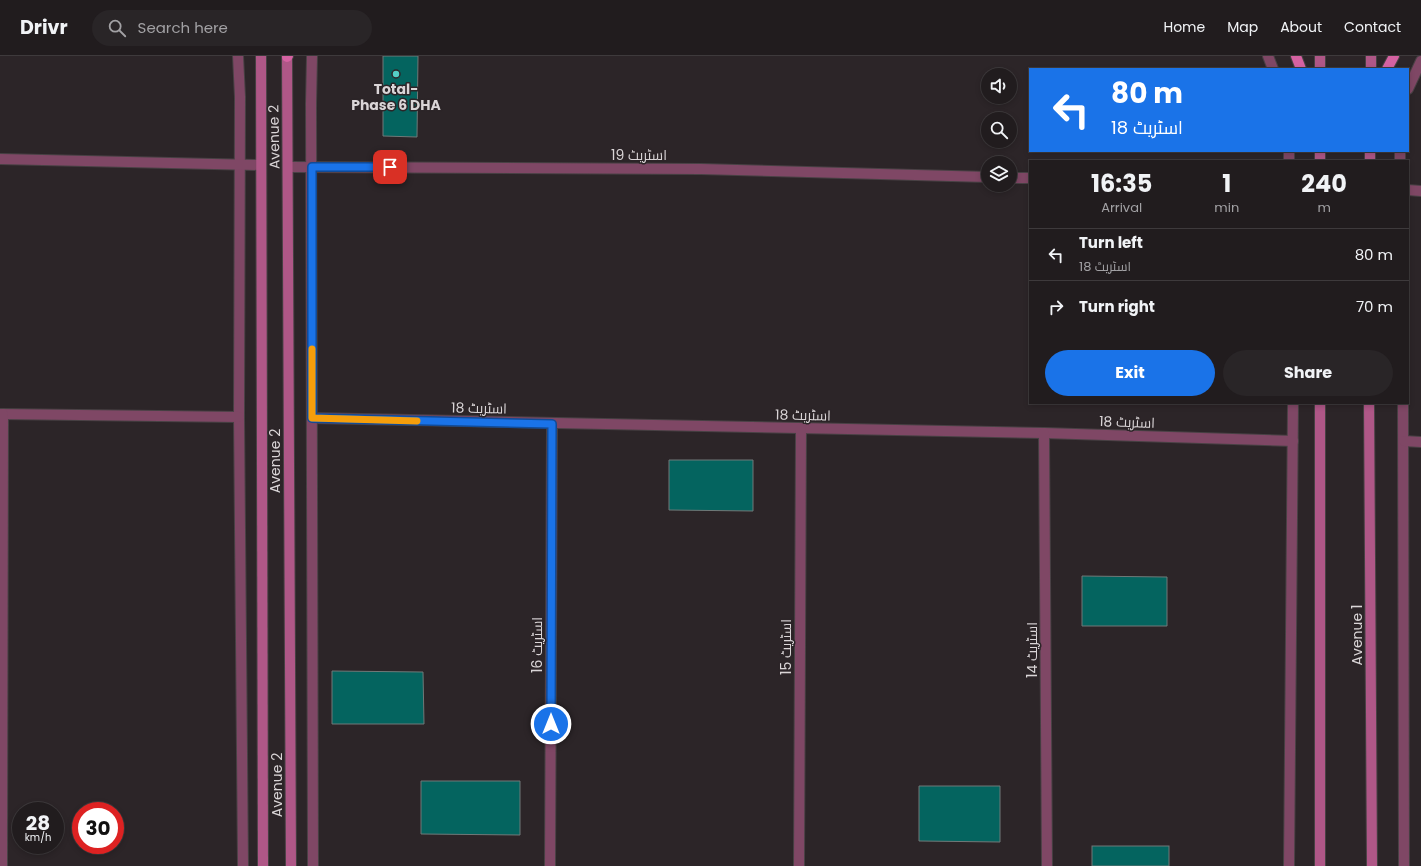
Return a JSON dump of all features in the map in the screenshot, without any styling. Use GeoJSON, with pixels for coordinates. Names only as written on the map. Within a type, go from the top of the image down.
{"type":"FeatureCollection","features":[{"type":"Feature","properties":{"kind":"main road","name":"Avenue 2"},"geometry":{"type":"LineString","coordinates":[[261,56],[263,866]]}},
{"type":"Feature","properties":{"kind":"main road","name":"Avenue 2"},"geometry":{"type":"LineString","coordinates":[[287,56],[289,167],[291,866]]}},
{"type":"Feature","properties":{"kind":"main road"},"geometry":{"type":"LineString","coordinates":[[1296,56],[1301,68]]}},
{"type":"Feature","properties":{"kind":"main road"},"geometry":{"type":"LineString","coordinates":[[1320,56],[1320,68]]}},
{"type":"Feature","properties":{"kind":"main road"},"geometry":{"type":"LineString","coordinates":[[1372,56],[1372,68]]}},
{"type":"Feature","properties":{"kind":"main road"},"geometry":{"type":"LineString","coordinates":[[1388,68],[1394,56]]}},
{"type":"Feature","properties":{"kind":"main road"},"geometry":{"type":"LineString","coordinates":[[1320,404],[1320,866]]}},
{"type":"Feature","properties":{"kind":"main road","name":"Avenue 1"},"geometry":{"type":"LineString","coordinates":[[1369,404],[1372,866]]}},
{"type":"Feature","properties":{"kind":"street"},"geometry":{"type":"LineString","coordinates":[[238,56],[240,97],[239,417],[243,866]]}},
{"type":"Feature","properties":{"kind":"street"},"geometry":{"type":"LineString","coordinates":[[312,56],[313,866]]}},
{"type":"Feature","properties":{"kind":"street"},"geometry":{"type":"LineString","coordinates":[[1268,56],[1273,68]]}},
{"type":"Feature","properties":{"kind":"street"},"geometry":{"type":"LineString","coordinates":[[1409,88],[1421,61]]}},
{"type":"Feature","properties":{"kind":"street"},"geometry":{"type":"LineString","coordinates":[[0,159],[261,165]]}},
{"type":"Feature","properties":{"kind":"street","name":"اسٹریٹ 19"},"geometry":{"type":"LineString","coordinates":[[289,167],[701,169],[981,177]]}},
{"type":"Feature","properties":{"kind":"street"},"geometry":{"type":"LineString","coordinates":[[1017,178],[1029,178]]}},
{"type":"Feature","properties":{"kind":"street"},"geometry":{"type":"LineString","coordinates":[[1409,190],[1421,191]]}},
{"type":"Feature","properties":{"kind":"street"},"geometry":{"type":"LineString","coordinates":[[1289,866],[1293,404]]}},
{"type":"Feature","properties":{"kind":"street"},"geometry":{"type":"LineString","coordinates":[[1403,404],[1404,866]]}},
{"type":"Feature","properties":{"kind":"street"},"geometry":{"type":"LineString","coordinates":[[2,866],[2,414],[239,417]]}},
{"type":"Feature","properties":{"kind":"street","name":"اسٹریٹ 18"},"geometry":{"type":"LineString","coordinates":[[312,418],[1044,433],[1293,441]]}},
{"type":"Feature","properties":{"kind":"street","name":"اسٹریٹ 16"},"geometry":{"type":"LineString","coordinates":[[550,866],[552,424]]}},
{"type":"Feature","properties":{"kind":"street","name":"اسٹریٹ 15"},"geometry":{"type":"LineString","coordinates":[[799,866],[801,429]]}},
{"type":"Feature","properties":{"kind":"street","name":"اسٹریٹ 14"},"geometry":{"type":"LineString","coordinates":[[1044,433],[1047,866]]}},
{"type":"Feature","properties":{"kind":"street"},"geometry":{"type":"LineString","coordinates":[[1404,441],[1421,442]]}},
{"type":"Feature","properties":{"kind":"building"},"geometry":{"type":"Polygon","coordinates":[[[383,56],[418,56],[417,137],[383,136],[383,56]]]}},
{"type":"Feature","properties":{"kind":"building"},"geometry":{"type":"Polygon","coordinates":[[[669,460],[753,460],[753,511],[669,510],[669,460]]]}},
{"type":"Feature","properties":{"kind":"building"},"geometry":{"type":"Polygon","coordinates":[[[1082,576],[1167,577],[1167,626],[1082,626],[1082,576]]]}},
{"type":"Feature","properties":{"kind":"building"},"geometry":{"type":"Polygon","coordinates":[[[332,671],[423,672],[424,724],[332,724],[332,671]]]}},
{"type":"Feature","properties":{"kind":"building"},"geometry":{"type":"Polygon","coordinates":[[[421,781],[520,781],[520,835],[421,834],[421,781]]]}},
{"type":"Feature","properties":{"kind":"building"},"geometry":{"type":"Polygon","coordinates":[[[919,786],[1000,786],[1000,842],[919,841],[919,786]]]}},
{"type":"Feature","properties":{"kind":"building"},"geometry":{"type":"Polygon","coordinates":[[[1092,846],[1169,846],[1169,866],[1092,866],[1092,846]]]}},
{"type":"Feature","properties":{"kind":"slow traffic"},"geometry":{"type":"LineString","coordinates":[[312,349],[312,418],[417,421]]}},
{"type":"Feature","properties":{"kind":"place","name":"Total- Phase 6 DHA"},"geometry":{"type":"Point","coordinates":[396,74]}},
{"type":"Feature","properties":{"kind":"route"},"geometry":{"type":"LineString","coordinates":[[390,167],[312,167],[312,418],[552,424],[551,724]]}}]}
